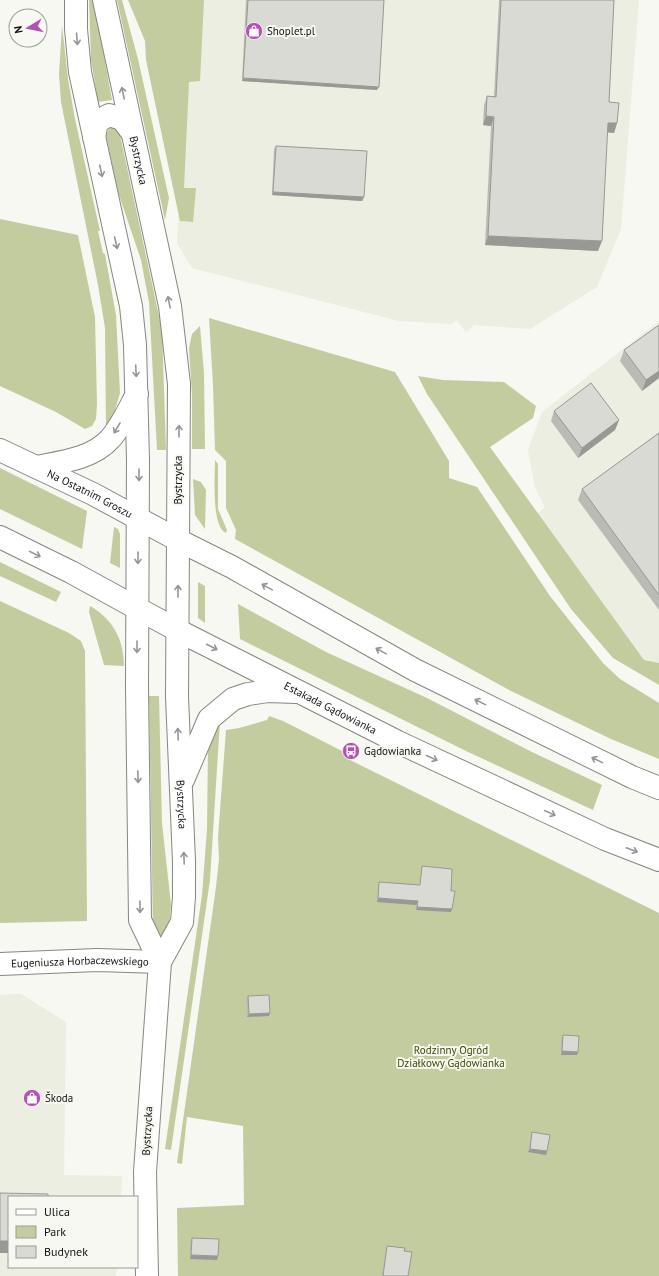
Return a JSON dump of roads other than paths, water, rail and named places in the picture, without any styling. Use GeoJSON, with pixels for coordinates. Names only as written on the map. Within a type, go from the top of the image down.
{"type":"FeatureCollection","features":[{"type":"Feature","properties":{"kind":"street","name":"Bystrzycka"},"geometry":{"type":"LineString","coordinates":[[76,0],[76,29],[80,72],[131,306],[137,394],[137,608],[140,920],[160,962]]}},
{"type":"Feature","properties":{"kind":"street","name":"Bystrzycka"},"geometry":{"type":"LineString","coordinates":[[104,0],[131,132],[170,306],[176,346],[179,384],[176,697],[184,861],[182,922],[160,962],[145,1172],[147,1276]]}},
{"type":"Feature","properties":{"kind":"street"},"geometry":{"type":"LineString","coordinates":[[94,137],[97,122],[110,115],[122,119],[131,132]]}},
{"type":"Feature","properties":{"kind":"street"},"geometry":{"type":"LineString","coordinates":[[36,467],[77,458],[102,445],[115,432],[137,394]]}},
{"type":"Feature","properties":{"kind":"street","name":"Na Ostatnim Groszu"},"geometry":{"type":"LineString","coordinates":[[0,450],[93,494],[178,540]]}},
{"type":"Feature","properties":{"kind":"street"},"geometry":{"type":"LineString","coordinates":[[0,537],[72,572],[137,608]]}},
{"type":"Feature","properties":{"kind":"street"},"geometry":{"type":"LineString","coordinates":[[178,540],[232,567],[415,670],[632,777],[659,788]]}},
{"type":"Feature","properties":{"kind":"street","name":"Estakada Gądowianka"},"geometry":{"type":"LineString","coordinates":[[137,608],[296,692],[398,742],[605,839],[659,860]]}},
{"type":"Feature","properties":{"kind":"street"},"geometry":{"type":"LineString","coordinates":[[180,787],[209,719],[233,699],[248,694],[268,691],[296,692]]}},
{"type":"Feature","properties":{"kind":"street","name":"Eugeniusza Horbaczewskiego"},"geometry":{"type":"LineString","coordinates":[[0,964],[97,960],[160,962]]}},
{"type":"Feature","properties":{"kind":"place","name":"Shoplet.pl"},"geometry":{"type":"Point","coordinates":[254,31]}},
{"type":"Feature","properties":{"kind":"place","name":"Gądowianka"},"geometry":{"type":"Point","coordinates":[351,751]}},
{"type":"Feature","properties":{"kind":"place","name":"Škoda"},"geometry":{"type":"Point","coordinates":[32,1098]}},
{"type":"Feature","properties":{"kind":"park label","name":"Rodzinny Ogród Działkowy Gądowianka"},"geometry":{"type":"Point","coordinates":[451,1056]}}]}
